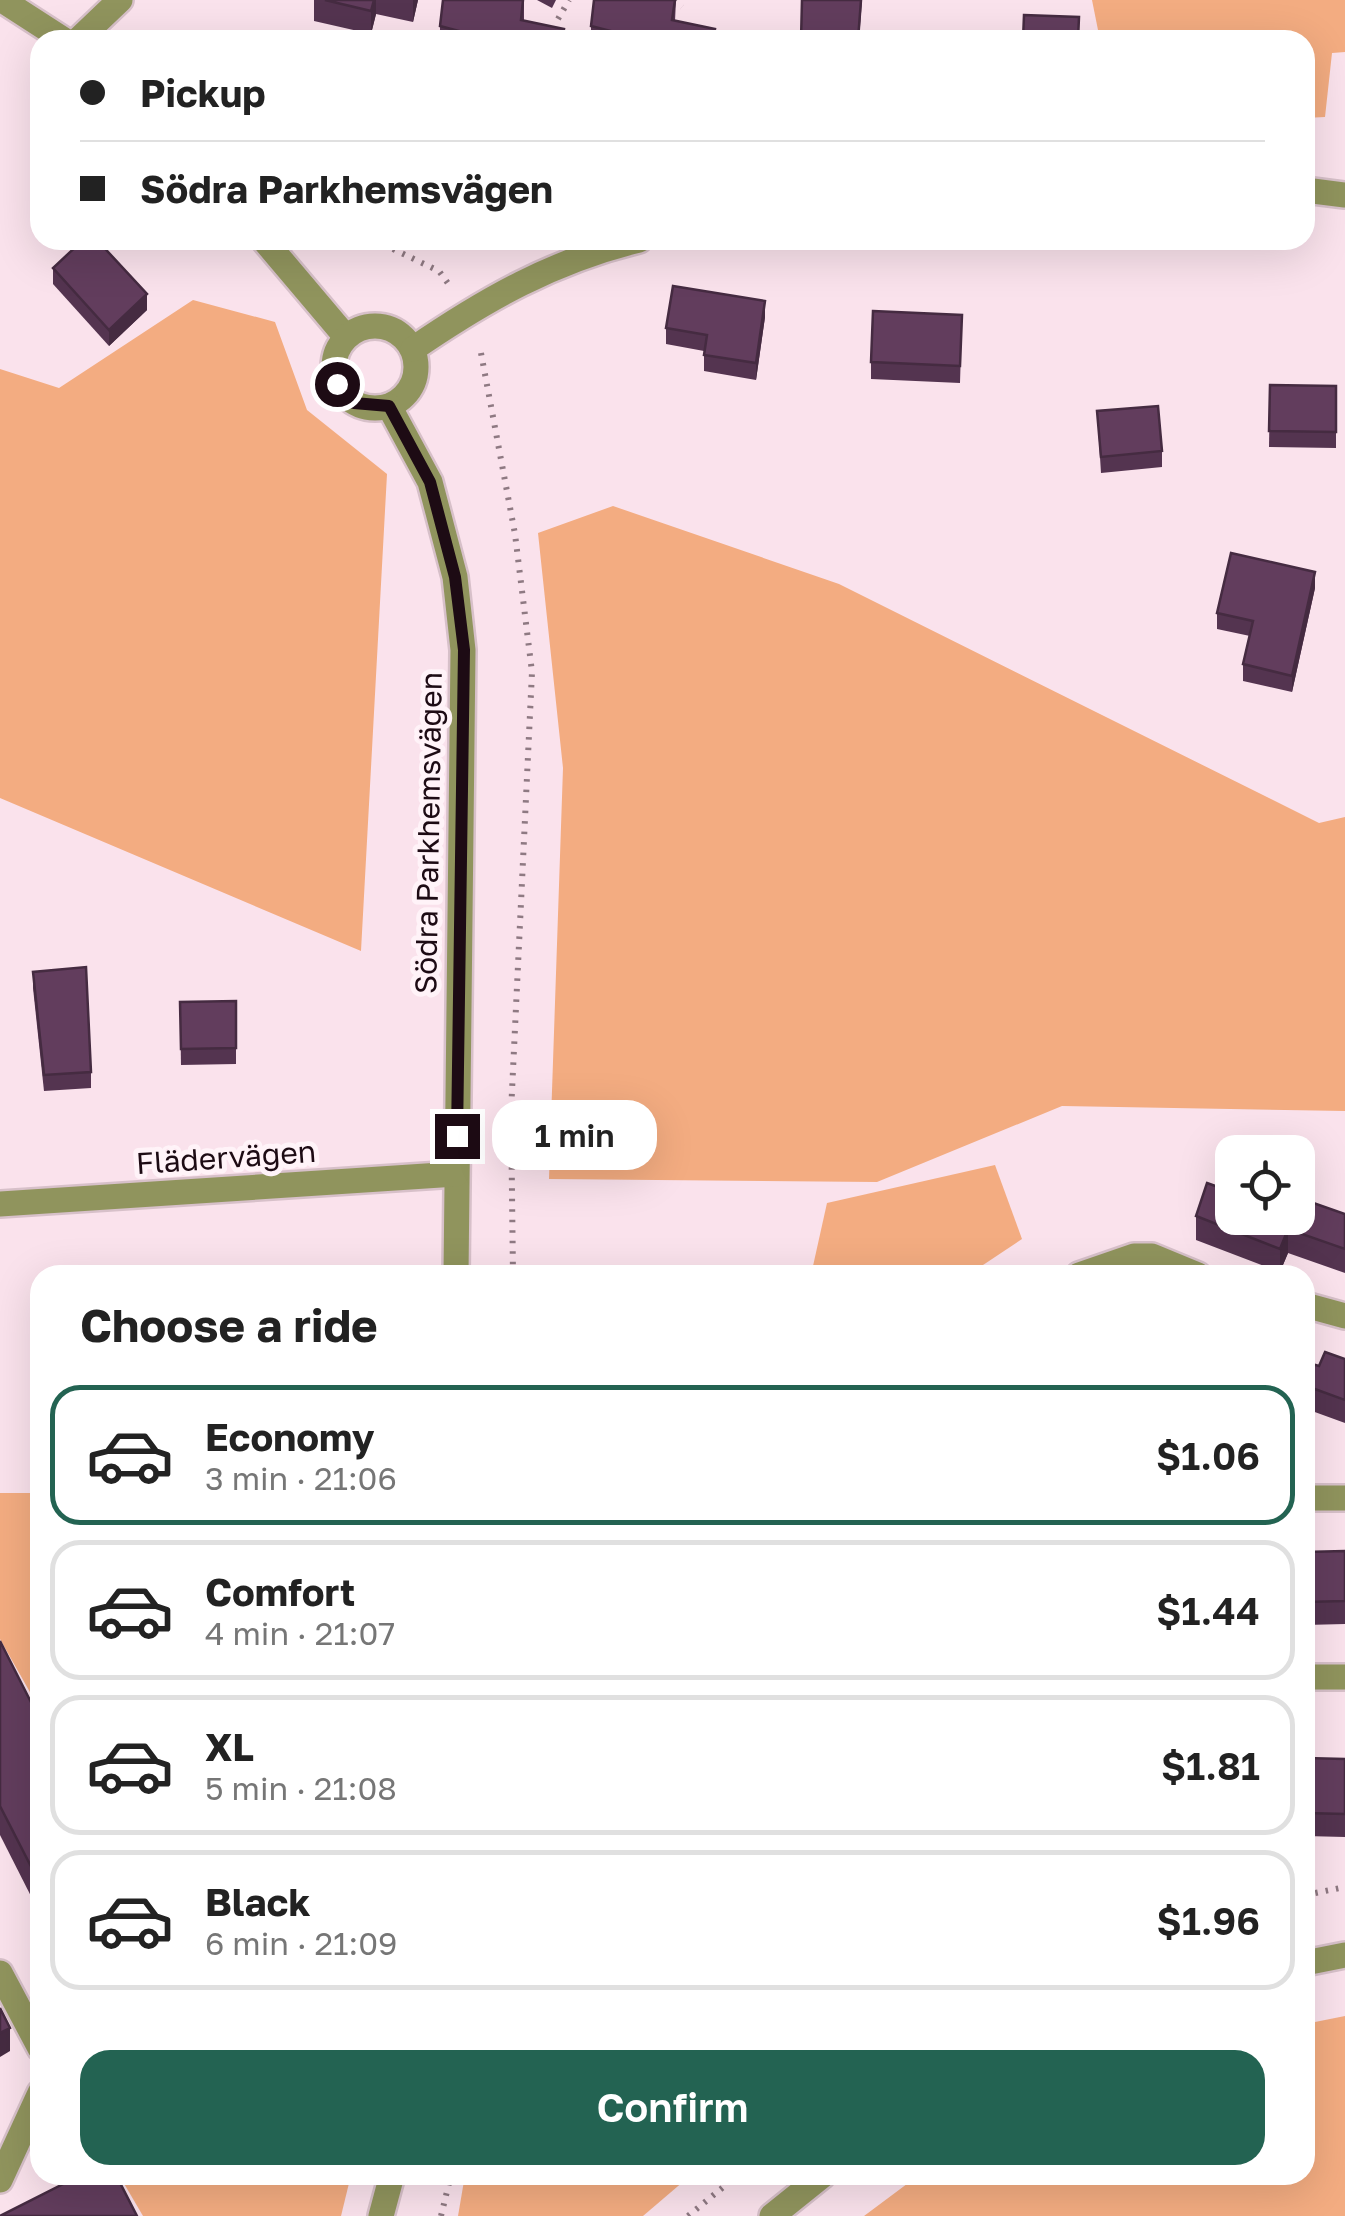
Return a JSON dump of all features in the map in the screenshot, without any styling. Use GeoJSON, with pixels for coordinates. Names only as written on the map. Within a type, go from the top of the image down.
{"type":"FeatureCollection","features":[{"type":"Feature","properties":{"kind":"street"},"geometry":{"type":"LineString","coordinates":[[2,0],[48,30]]}},
{"type":"Feature","properties":{"kind":"street"},"geometry":{"type":"LineString","coordinates":[[88,30],[120,0]]}},
{"type":"Feature","properties":{"kind":"street"},"geometry":{"type":"LineString","coordinates":[[1315,191],[1345,195]]}},
{"type":"Feature","properties":{"kind":"street"},"geometry":{"type":"LineString","coordinates":[[272,250],[346,337]]}},
{"type":"Feature","properties":{"kind":"street"},"geometry":{"type":"LineString","coordinates":[[413,349],[468,311],[578,255],[598,250]]}},
{"type":"Feature","properties":{"kind":"street"},"geometry":{"type":"LineString","coordinates":[[380,326],[396,331],[413,349],[414,382],[406,395],[389,406],[362,406],[342,392],[334,363],[346,337],[356,330],[380,326]]}},
{"type":"Feature","properties":{"kind":"street","name":"Södra Parkhemsvägen"},"geometry":{"type":"LineString","coordinates":[[389,406],[430,482],[455,577],[464,650],[456,1265]]}},
{"type":"Feature","properties":{"kind":"street","name":"Flädervägen"},"geometry":{"type":"LineString","coordinates":[[0,1204],[456,1174]]}},
{"type":"Feature","properties":{"kind":"street"},"geometry":{"type":"LineString","coordinates":[[1108,1265],[1134,1256],[1152,1256],[1174,1265]]}},
{"type":"Feature","properties":{"kind":"street"},"geometry":{"type":"LineString","coordinates":[[1315,1307],[1345,1316]]}},
{"type":"Feature","properties":{"kind":"street"},"geometry":{"type":"LineString","coordinates":[[1315,1498],[1345,1498]]}},
{"type":"Feature","properties":{"kind":"street"},"geometry":{"type":"LineString","coordinates":[[1315,1677],[1345,1677]]}},
{"type":"Feature","properties":{"kind":"street"},"geometry":{"type":"LineString","coordinates":[[1315,1961],[1345,1955]]}},
{"type":"Feature","properties":{"kind":"street"},"geometry":{"type":"LineString","coordinates":[[0,1973],[30,2029]]}},
{"type":"Feature","properties":{"kind":"street"},"geometry":{"type":"LineString","coordinates":[[0,2180],[30,2116]]}},
{"type":"Feature","properties":{"kind":"street"},"geometry":{"type":"LineString","coordinates":[[382,2216],[390,2185]]}},
{"type":"Feature","properties":{"kind":"street"},"geometry":{"type":"LineString","coordinates":[[772,2216],[811,2185]]}},
{"type":"Feature","properties":{"kind":"path"},"geometry":{"type":"LineString","coordinates":[[558,19],[569,0]]}},
{"type":"Feature","properties":{"kind":"path"},"geometry":{"type":"LineString","coordinates":[[674,0],[682,8]]}},
{"type":"Feature","properties":{"kind":"path"},"geometry":{"type":"LineString","coordinates":[[395,250],[439,271],[450,286]]}},
{"type":"Feature","properties":{"kind":"path"},"geometry":{"type":"LineString","coordinates":[[482,353],[514,534],[532,672],[511,1112],[512,1265]]}},
{"type":"Feature","properties":{"kind":"path"},"geometry":{"type":"LineString","coordinates":[[1315,1893],[1345,1887]]}},
{"type":"Feature","properties":{"kind":"path"},"geometry":{"type":"LineString","coordinates":[[441,2216],[449,2185]]}},
{"type":"Feature","properties":{"kind":"path"},"geometry":{"type":"LineString","coordinates":[[688,2216],[726,2185]]}},
{"type":"Feature","properties":{"kind":"shaded area"},"geometry":{"type":"Polygon","coordinates":[[[1092,0],[1345,0],[1345,52],[1332,53],[1325,117],[1315,118],[1315,30],[1098,30],[1092,0]]]}},
{"type":"Feature","properties":{"kind":"shaded area"},"geometry":{"type":"Polygon","coordinates":[[[193,300],[275,322],[307,410],[387,474],[361,951],[0,798],[0,369],[59,388],[193,300]]]}},
{"type":"Feature","properties":{"kind":"shaded area"},"geometry":{"type":"Polygon","coordinates":[[[613,506],[839,584],[1319,823],[1345,817],[1345,1111],[1062,1106],[877,1182],[549,1179],[563,768],[538,533],[613,506]]]}},
{"type":"Feature","properties":{"kind":"shaded area"},"geometry":{"type":"Polygon","coordinates":[[[995,1165],[1022,1239],[983,1265],[813,1265],[827,1203],[995,1165]]]}},
{"type":"Feature","properties":{"kind":"shaded area"},"geometry":{"type":"Polygon","coordinates":[[[0,1493],[30,1493],[30,1692],[0,1639],[0,1493]]]}},
{"type":"Feature","properties":{"kind":"shaded area"},"geometry":{"type":"Polygon","coordinates":[[[1345,2016],[1345,2216],[864,2216],[906,2185],[1315,2185],[1315,2022],[1345,2016]]]}},
{"type":"Feature","properties":{"kind":"shaded area"},"geometry":{"type":"Polygon","coordinates":[[[125,2185],[349,2185],[341,2216],[143,2216],[125,2185]]]}},
{"type":"Feature","properties":{"kind":"shaded area"},"geometry":{"type":"Polygon","coordinates":[[[463,2185],[679,2185],[643,2216],[458,2216],[463,2185]]]}},
{"type":"Feature","properties":{"kind":"building"},"geometry":{"type":"Polygon","coordinates":[[[325,0],[374,0],[371,11],[325,0]]]}},
{"type":"Feature","properties":{"kind":"building"},"geometry":{"type":"Polygon","coordinates":[[[443,0],[523,0],[521,20],[564,29],[455,30],[440,26],[443,0]]]}},
{"type":"Feature","properties":{"kind":"building"},"geometry":{"type":"Polygon","coordinates":[[[594,0],[675,0],[672,20],[715,29],[606,30],[591,26],[594,0]]]}},
{"type":"Feature","properties":{"kind":"building"},"geometry":{"type":"Polygon","coordinates":[[[802,0],[861,0],[859,30],[801,30],[802,0]]]}},
{"type":"Feature","properties":{"kind":"building"},"geometry":{"type":"Polygon","coordinates":[[[1024,15],[1079,17],[1078,30],[1023,30],[1024,15]]]}},
{"type":"Feature","properties":{"kind":"building"},"geometry":{"type":"Polygon","coordinates":[[[72,250],[106,250],[147,294],[109,330],[53,268],[72,250]]]}},
{"type":"Feature","properties":{"kind":"building"},"geometry":{"type":"Polygon","coordinates":[[[673,286],[765,301],[756,363],[704,355],[707,335],[666,328],[673,286]]]}},
{"type":"Feature","properties":{"kind":"building"},"geometry":{"type":"Polygon","coordinates":[[[873,311],[962,315],[960,366],[871,362],[873,311]]]}},
{"type":"Feature","properties":{"kind":"building"},"geometry":{"type":"Polygon","coordinates":[[[1270,385],[1336,386],[1336,432],[1269,431],[1270,385]]]}},
{"type":"Feature","properties":{"kind":"building"},"geometry":{"type":"Polygon","coordinates":[[[1158,406],[1162,451],[1101,457],[1097,411],[1158,406]]]}},
{"type":"Feature","properties":{"kind":"building"},"geometry":{"type":"Polygon","coordinates":[[[1231,553],[1315,572],[1292,676],[1243,664],[1253,621],[1217,613],[1231,553]]]}},
{"type":"Feature","properties":{"kind":"building"},"geometry":{"type":"Polygon","coordinates":[[[86,967],[91,1072],[44,1075],[33,972],[86,967]]]}},
{"type":"Feature","properties":{"kind":"building"},"geometry":{"type":"Polygon","coordinates":[[[236,1001],[236,1048],[181,1049],[180,1002],[236,1001]]]}},
{"type":"Feature","properties":{"kind":"building"},"geometry":{"type":"Polygon","coordinates":[[[1207,1183],[1215,1186],[1215,1223],[1196,1216],[1207,1183]]]}},
{"type":"Feature","properties":{"kind":"building"},"geometry":{"type":"Polygon","coordinates":[[[1315,1204],[1345,1214],[1345,1249],[1305,1235],[1315,1235],[1315,1204]]]}},
{"type":"Feature","properties":{"kind":"building"},"geometry":{"type":"Polygon","coordinates":[[[1244,1235],[1286,1235],[1280,1249],[1244,1235]]]}},
{"type":"Feature","properties":{"kind":"building"},"geometry":{"type":"Polygon","coordinates":[[[1325,1352],[1345,1359],[1345,1400],[1315,1389],[1315,1365],[1319,1366],[1325,1352]]]}},
{"type":"Feature","properties":{"kind":"building"},"geometry":{"type":"Polygon","coordinates":[[[1345,1551],[1345,1601],[1315,1602],[1315,1552],[1345,1551]]]}},
{"type":"Feature","properties":{"kind":"building"},"geometry":{"type":"Polygon","coordinates":[[[0,1641],[30,1700],[30,1864],[0,1806],[0,1641]]]}},
{"type":"Feature","properties":{"kind":"building"},"geometry":{"type":"Polygon","coordinates":[[[1315,1758],[1345,1759],[1345,1814],[1315,1813],[1315,1758]]]}},
{"type":"Feature","properties":{"kind":"building"},"geometry":{"type":"Polygon","coordinates":[[[0,2008],[10,2028],[0,2033],[0,2008]]]}},
{"type":"Feature","properties":{"kind":"building"},"geometry":{"type":"Polygon","coordinates":[[[61,2185],[121,2185],[137,2216],[0,2216],[61,2185]]]}},
{"type":"Feature","properties":{"kind":"route"},"geometry":{"type":"LineString","coordinates":[[337,384],[354,403],[375,408],[389,406],[430,482],[455,577],[464,650],[457,1136]]}}]}
